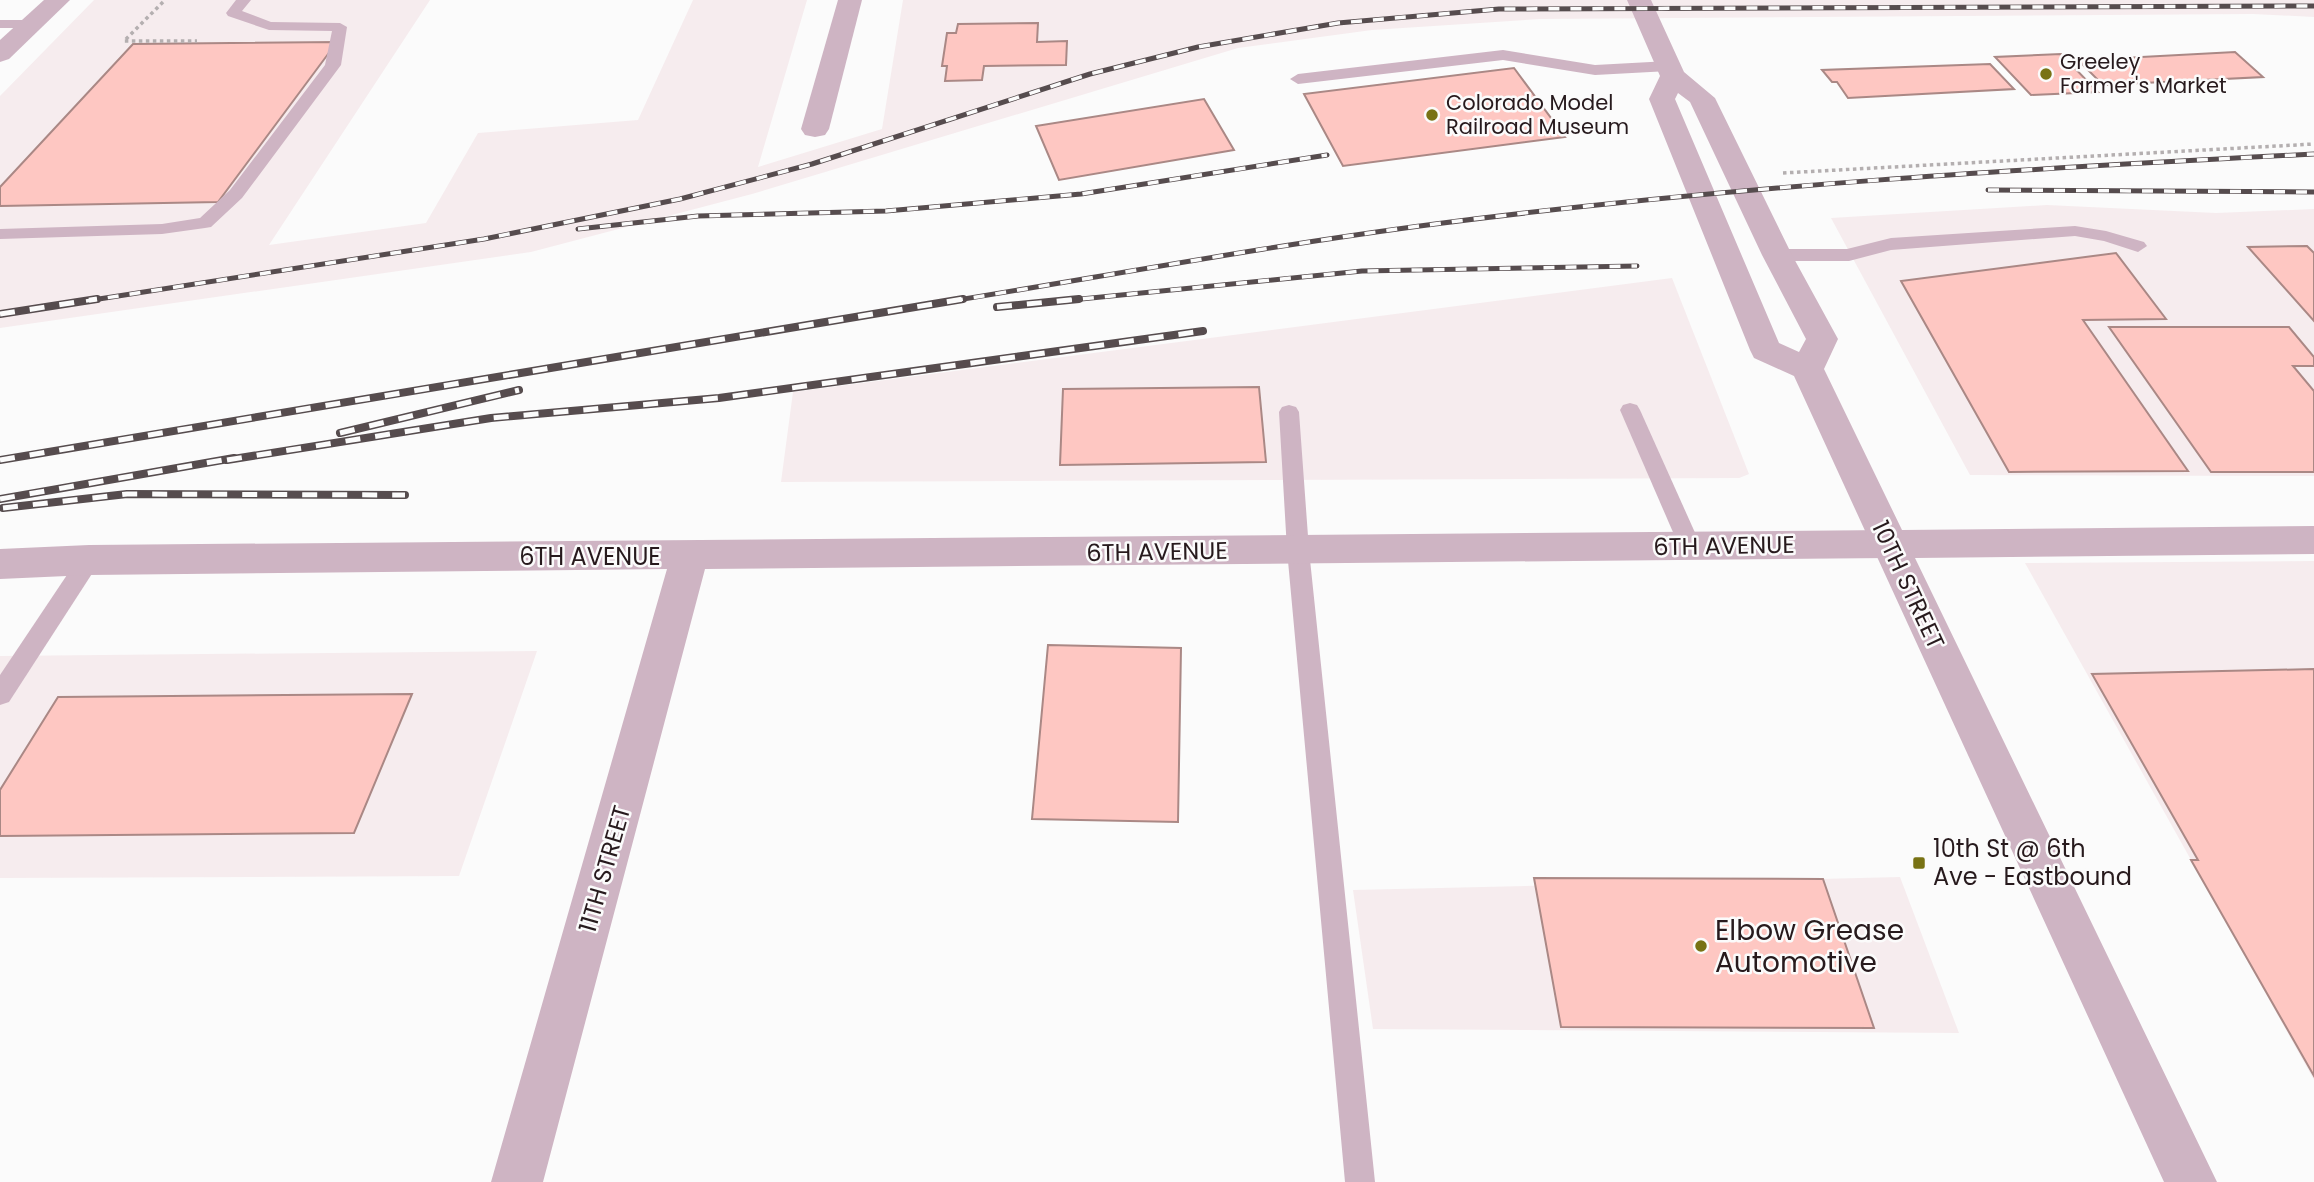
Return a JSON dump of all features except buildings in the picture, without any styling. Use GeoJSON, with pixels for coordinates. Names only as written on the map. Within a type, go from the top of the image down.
{"type":"FeatureCollection","features":[{"type":"Feature","properties":{"kind":"street"},"geometry":{"type":"LineString","coordinates":[[0,54],[58,0]]}},
{"type":"Feature","properties":{"kind":"street"},"geometry":{"type":"LineString","coordinates":[[816,129],[850,0]]}},
{"type":"Feature","properties":{"kind":"street"},"geometry":{"type":"LineString","coordinates":[[1639,0],[1671,71],[1702,98],[1777,255],[1822,339],[1807,369],[1766,349],[1662,99],[1671,71]]}},
{"type":"Feature","properties":{"kind":"street","name":"10TH STREET"},"geometry":{"type":"LineString","coordinates":[[1807,369],[2191,1182]]}},
{"type":"Feature","properties":{"kind":"street","name":"6TH AVENUE"},"geometry":{"type":"LineString","coordinates":[[0,564],[89,560],[2314,540]]}},
{"type":"Feature","properties":{"kind":"street","name":"11TH STREET"},"geometry":{"type":"LineString","coordinates":[[517,1182],[677,613],[690,556]]}},
{"type":"Feature","properties":{"kind":"lane"},"geometry":{"type":"LineString","coordinates":[[0,234],[162,229],[205,223],[236,194],[332,65],[340,27],[270,26],[233,13],[244,0]]}},
{"type":"Feature","properties":{"kind":"lane"},"geometry":{"type":"LineString","coordinates":[[0,24],[33,24]]}},
{"type":"Feature","properties":{"kind":"lane"},"geometry":{"type":"LineString","coordinates":[[1298,79],[1503,55],[1595,70],[1671,71]]}},
{"type":"Feature","properties":{"kind":"lane"},"geometry":{"type":"LineString","coordinates":[[1777,255],[1849,255],[1866,248],[1891,244],[2075,231],[2106,236],[2138,246]]}},
{"type":"Feature","properties":{"kind":"lane"},"geometry":{"type":"LineString","coordinates":[[1630,410],[1690,546]]}},
{"type":"Feature","properties":{"kind":"lane"},"geometry":{"type":"LineString","coordinates":[[1289,412],[1298,550],[1360,1182]]}},
{"type":"Feature","properties":{"kind":"lane"},"geometry":{"type":"LineString","coordinates":[[0,695],[89,560]]}},
{"type":"Feature","properties":{"kind":"path"},"geometry":{"type":"LineString","coordinates":[[163,2],[124,41],[197,41]]}},
{"type":"Feature","properties":{"kind":"path"},"geometry":{"type":"LineString","coordinates":[[1778,173],[2314,144]]}},
{"type":"Feature","properties":{"kind":"shaded area"},"geometry":{"type":"Polygon","coordinates":[[[94,0],[430,0],[269,245],[426,223],[478,133],[638,120],[693,0],[807,0],[758,167],[882,129],[903,0],[2314,0],[2314,17],[2253,14],[1540,19],[1372,30],[1238,48],[752,194],[531,252],[0,328],[0,96],[94,0]]]}},
{"type":"Feature","properties":{"kind":"shaded area"},"geometry":{"type":"Polygon","coordinates":[[[2047,205],[2216,213],[2314,209],[2314,476],[1970,475],[1831,218],[2047,205]]]}},
{"type":"Feature","properties":{"kind":"shaded area"},"geometry":{"type":"Polygon","coordinates":[[[1672,278],[1749,474],[1739,478],[781,482],[793,392],[1672,278]]]}},
{"type":"Feature","properties":{"kind":"shaded area"},"geometry":{"type":"Polygon","coordinates":[[[2314,561],[2314,1080],[2025,563],[2314,561]]]}},
{"type":"Feature","properties":{"kind":"shaded area"},"geometry":{"type":"Polygon","coordinates":[[[537,651],[459,876],[0,878],[0,656],[537,651]]]}},
{"type":"Feature","properties":{"kind":"shaded area"},"geometry":{"type":"Polygon","coordinates":[[[1900,877],[1959,1033],[1373,1029],[1353,890],[1900,877]]]}},
{"type":"Feature","properties":{"kind":"railway"},"geometry":{"type":"LineString","coordinates":[[86,301],[484,239],[680,199],[812,164],[1090,74],[1198,47],[1338,23],[1499,9],[2314,6]]}},
{"type":"Feature","properties":{"kind":"railway"},"geometry":{"type":"LineString","coordinates":[[952,301],[1314,241],[1654,199],[1874,180],[2314,154]]}},
{"type":"Feature","properties":{"kind":"railway"},"geometry":{"type":"LineString","coordinates":[[578,229],[698,216],[886,211],[1081,194],[1327,155]]}},
{"type":"Feature","properties":{"kind":"railway"},"geometry":{"type":"LineString","coordinates":[[1988,190],[2314,192]]}},
{"type":"Feature","properties":{"kind":"railway"},"geometry":{"type":"LineString","coordinates":[[1061,301],[1362,271],[1637,266]]}},
{"type":"Feature","properties":{"kind":"railway"},"geometry":{"type":"LineString","coordinates":[[0,314],[97,299]]}},
{"type":"Feature","properties":{"kind":"railway"},"geometry":{"type":"LineString","coordinates":[[0,460],[963,299]]}},
{"type":"Feature","properties":{"kind":"railway"},"geometry":{"type":"LineString","coordinates":[[997,307],[1079,299]]}},
{"type":"Feature","properties":{"kind":"railway"},"geometry":{"type":"LineString","coordinates":[[227,460],[491,418],[719,398],[1203,331]]}},
{"type":"Feature","properties":{"kind":"railway"},"geometry":{"type":"LineString","coordinates":[[340,433],[519,390]]}},
{"type":"Feature","properties":{"kind":"railway"},"geometry":{"type":"LineString","coordinates":[[0,499],[234,458]]}},
{"type":"Feature","properties":{"kind":"railway"},"geometry":{"type":"LineString","coordinates":[[3,508],[127,494],[405,495]]}},
{"type":"Feature","properties":{"kind":"place","name":"Greeley Farmer's Market"},"geometry":{"type":"Point","coordinates":[2046,74]}},
{"type":"Feature","properties":{"kind":"place","name":"Colorado Model Railroad Museum"},"geometry":{"type":"Point","coordinates":[1432,115]}},
{"type":"Feature","properties":{"kind":"place","name":"10th St @ 6th Ave - Eastbound"},"geometry":{"type":"Point","coordinates":[1919,863]}},
{"type":"Feature","properties":{"kind":"place","name":"Elbow Grease Automotive"},"geometry":{"type":"Point","coordinates":[1701,946]}}]}
